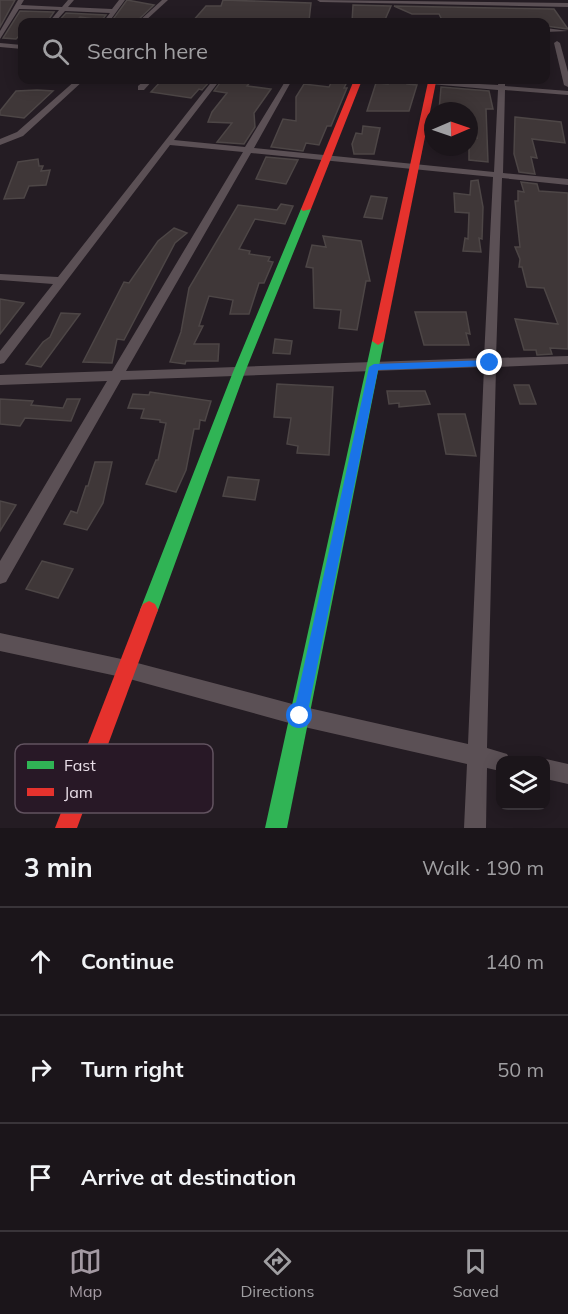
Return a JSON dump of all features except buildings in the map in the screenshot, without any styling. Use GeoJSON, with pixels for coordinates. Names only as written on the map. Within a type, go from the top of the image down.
{"type":"FeatureCollection","features":[{"type":"Feature","properties":{"kind":"street"},"geometry":{"type":"LineString","coordinates":[[0,37],[21,0]]}},
{"type":"Feature","properties":{"kind":"street"},"geometry":{"type":"LineString","coordinates":[[55,18],[71,0]]}},
{"type":"Feature","properties":{"kind":"street"},"geometry":{"type":"LineString","coordinates":[[109,18],[122,0]]}},
{"type":"Feature","properties":{"kind":"street"},"geometry":{"type":"LineString","coordinates":[[145,18],[165,0]]}},
{"type":"Feature","properties":{"kind":"street"},"geometry":{"type":"LineString","coordinates":[[320,0],[568,5]]}},
{"type":"Feature","properties":{"kind":"street"},"geometry":{"type":"LineString","coordinates":[[16,7],[114,11]]}},
{"type":"Feature","properties":{"kind":"street"},"geometry":{"type":"LineString","coordinates":[[550,30],[565,31]]}},
{"type":"Feature","properties":{"kind":"street"},"geometry":{"type":"LineString","coordinates":[[557,44],[568,85]]}},
{"type":"Feature","properties":{"kind":"street"},"geometry":{"type":"LineString","coordinates":[[0,45],[18,46]]}},
{"type":"Feature","properties":{"kind":"street"},"geometry":{"type":"LineString","coordinates":[[0,142],[20,134],[76,84]]}},
{"type":"Feature","properties":{"kind":"street"},"geometry":{"type":"LineString","coordinates":[[141,88],[144,84]]}},
{"type":"Feature","properties":{"kind":"street"},"geometry":{"type":"LineString","coordinates":[[0,360],[213,84]]}},
{"type":"Feature","properties":{"kind":"street"},"geometry":{"type":"LineString","coordinates":[[0,576],[287,84]]}},
{"type":"Feature","properties":{"kind":"street"},"geometry":{"type":"LineString","coordinates":[[98,744],[239,372],[356,84]]}},
{"type":"Feature","properties":{"kind":"street"},"geometry":{"type":"LineString","coordinates":[[276,828],[432,84]]}},
{"type":"Feature","properties":{"kind":"street"},"geometry":{"type":"LineString","coordinates":[[475,828],[501,84],[568,93]]}},
{"type":"Feature","properties":{"kind":"street"},"geometry":{"type":"LineString","coordinates":[[168,142],[568,182]]}},
{"type":"Feature","properties":{"kind":"street"},"geometry":{"type":"LineString","coordinates":[[0,277],[61,281]]}},
{"type":"Feature","properties":{"kind":"street"},"geometry":{"type":"LineString","coordinates":[[0,380],[568,360]]}},
{"type":"Feature","properties":{"kind":"street"},"geometry":{"type":"LineString","coordinates":[[0,642],[126,669],[300,716],[496,760]]}},
{"type":"Feature","properties":{"kind":"street"},"geometry":{"type":"LineString","coordinates":[[550,770],[568,774]]}},
{"type":"Feature","properties":{"kind":"street"},"geometry":{"type":"LineString","coordinates":[[66,828],[72,813]]}},
{"type":"Feature","properties":{"kind":"traffic: fast"},"geometry":{"type":"LineString","coordinates":[[149,610],[239,372],[306,209]]}},
{"type":"Feature","properties":{"kind":"traffic: fast"},"geometry":{"type":"LineString","coordinates":[[276,828],[378,341]]}},
{"type":"Feature","properties":{"kind":"traffic: jam"},"geometry":{"type":"LineString","coordinates":[[306,209],[356,84]]}},
{"type":"Feature","properties":{"kind":"traffic: jam"},"geometry":{"type":"LineString","coordinates":[[378,341],[432,84]]}},
{"type":"Feature","properties":{"kind":"traffic: jam"},"geometry":{"type":"LineString","coordinates":[[98,744],[149,610]]}},
{"type":"Feature","properties":{"kind":"traffic: jam"},"geometry":{"type":"LineString","coordinates":[[66,828],[72,813]]}},
{"type":"Feature","properties":{"kind":"route"},"geometry":{"type":"LineString","coordinates":[[300,716],[374,367],[490,363]]}}]}
